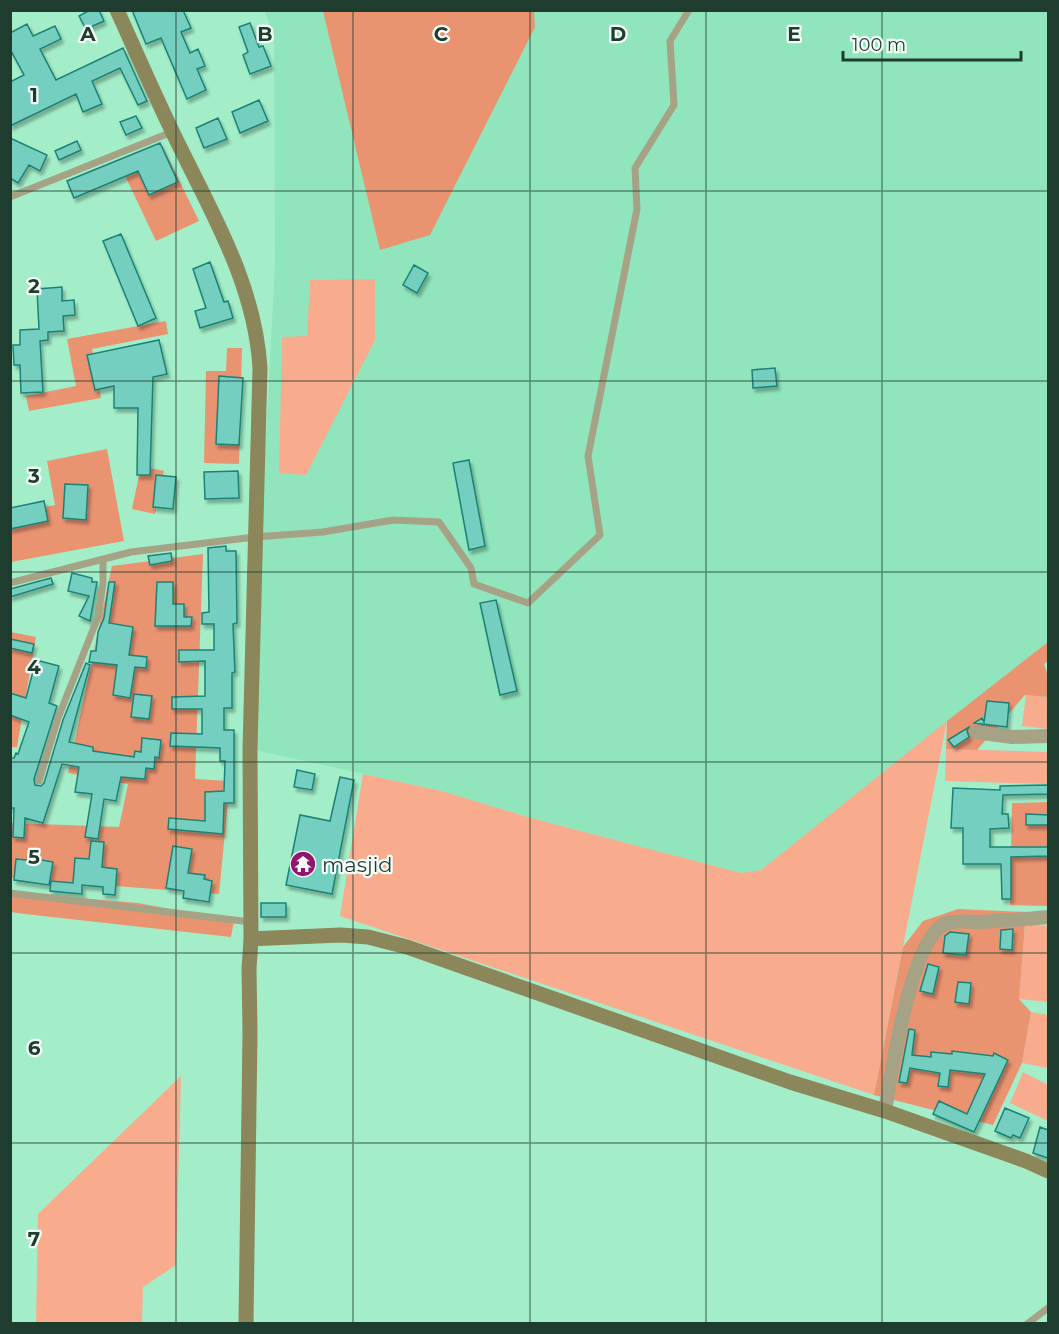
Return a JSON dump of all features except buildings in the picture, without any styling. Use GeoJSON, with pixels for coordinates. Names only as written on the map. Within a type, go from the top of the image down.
{"type":"FeatureCollection","features":[{"type":"Feature","properties":{"kind":"street"},"geometry":{"type":"LineString","coordinates":[[117,10],[172,132],[231,249],[254,322],[260,368],[250,748],[251,939],[246,1323]]}},
{"type":"Feature","properties":{"kind":"street"},"geometry":{"type":"LineString","coordinates":[[976,732],[1012,737],[1048,736]]}},
{"type":"Feature","properties":{"kind":"street"},"geometry":{"type":"LineString","coordinates":[[885,1111],[904,1010],[918,964],[932,937],[947,923],[1014,921],[1048,917]]}},
{"type":"Feature","properties":{"kind":"street"},"geometry":{"type":"LineString","coordinates":[[251,939],[341,935],[368,937],[387,942],[790,1082],[885,1111],[1048,1171]]}},
{"type":"Feature","properties":{"kind":"lane"},"geometry":{"type":"LineString","coordinates":[[10,583],[132,552],[255,537],[323,532],[393,520],[439,522],[471,568],[474,584],[528,603],[600,535],[588,456],[637,209],[634,168],[674,105],[670,41],[689,10]]}},
{"type":"Feature","properties":{"kind":"lane"},"geometry":{"type":"LineString","coordinates":[[10,197],[172,132]]}},
{"type":"Feature","properties":{"kind":"lane"},"geometry":{"type":"LineString","coordinates":[[39,781],[58,718],[98,617],[103,583],[103,559]]}},
{"type":"Feature","properties":{"kind":"lane"},"geometry":{"type":"LineString","coordinates":[[10,893],[251,922]]}},
{"type":"Feature","properties":{"kind":"lane"},"geometry":{"type":"LineString","coordinates":[[1027,1323],[1048,1308]]}},
{"type":"Feature","properties":{"kind":"shaded area"},"geometry":{"type":"Polygon","coordinates":[[[264,11],[1048,11],[1048,642],[761,870],[741,873],[531,818],[442,791],[250,749],[275,262],[274,33],[264,11]]]}},
{"type":"Feature","properties":{"kind":"shaded area"},"geometry":{"type":"Polygon","coordinates":[[[323,11],[534,11],[535,27],[430,235],[380,250],[323,11]]]}},
{"type":"Feature","properties":{"kind":"shaded area"},"geometry":{"type":"Polygon","coordinates":[[[161,143],[199,221],[156,241],[119,163],[161,143]]]}},
{"type":"Feature","properties":{"kind":"shaded area"},"geometry":{"type":"Polygon","coordinates":[[[375,279],[375,340],[306,475],[279,473],[282,337],[307,336],[310,280],[375,279]]]}},
{"type":"Feature","properties":{"kind":"shaded area"},"geometry":{"type":"Polygon","coordinates":[[[166,321],[168,334],[92,349],[101,398],[29,411],[26,396],[76,386],[67,339],[166,321]]]}},
{"type":"Feature","properties":{"kind":"shaded area"},"geometry":{"type":"Polygon","coordinates":[[[227,348],[242,348],[239,464],[204,463],[206,371],[226,371],[227,348]]]}},
{"type":"Feature","properties":{"kind":"shaded area"},"geometry":{"type":"Polygon","coordinates":[[[107,449],[124,541],[11,562],[11,514],[55,505],[47,461],[107,449]]]}},
{"type":"Feature","properties":{"kind":"shaded area"},"geometry":{"type":"Polygon","coordinates":[[[141,466],[164,471],[155,514],[132,509],[141,466]]]}},
{"type":"Feature","properties":{"kind":"shaded area"},"geometry":{"type":"Polygon","coordinates":[[[203,554],[195,779],[230,781],[219,894],[11,878],[11,823],[119,827],[128,784],[68,773],[112,566],[203,554]]]}},
{"type":"Feature","properties":{"kind":"shaded area"},"geometry":{"type":"Polygon","coordinates":[[[11,632],[36,637],[17,747],[11,747],[11,632]]]}},
{"type":"Feature","properties":{"kind":"shaded area"},"geometry":{"type":"Polygon","coordinates":[[[1048,642],[1048,661],[1044,664],[1048,676],[1048,697],[1025,695],[977,750],[946,749],[947,721],[1048,642]]]}},
{"type":"Feature","properties":{"kind":"shaded area"},"geometry":{"type":"Polygon","coordinates":[[[1026,695],[1048,697],[1048,729],[1022,726],[1026,695]]]}},
{"type":"Feature","properties":{"kind":"shaded area"},"geometry":{"type":"Polygon","coordinates":[[[947,721],[874,1095],[340,916],[363,774],[442,791],[531,818],[741,873],[761,870],[947,721]]]}},
{"type":"Feature","properties":{"kind":"shaded area"},"geometry":{"type":"Polygon","coordinates":[[[946,749],[1048,752],[1048,784],[945,781],[946,749]]]}},
{"type":"Feature","properties":{"kind":"shaded area"},"geometry":{"type":"Polygon","coordinates":[[[1048,802],[1048,906],[1010,905],[1012,803],[1048,802]]]}},
{"type":"Feature","properties":{"kind":"shaded area"},"geometry":{"type":"Polygon","coordinates":[[[10,892],[138,903],[234,921],[231,937],[25,914],[11,912],[10,892]]]}},
{"type":"Feature","properties":{"kind":"shaded area"},"geometry":{"type":"Polygon","coordinates":[[[958,909],[1048,913],[1025,924],[1019,999],[1031,1012],[1022,1063],[993,1125],[874,1095],[903,947],[923,921],[958,909]]]}},
{"type":"Feature","properties":{"kind":"shaded area"},"geometry":{"type":"Polygon","coordinates":[[[1025,924],[1048,926],[1048,1002],[1019,999],[1025,924]]]}},
{"type":"Feature","properties":{"kind":"shaded area"},"geometry":{"type":"Polygon","coordinates":[[[1031,1012],[1048,1015],[1048,1068],[1022,1063],[1031,1012]]]}},
{"type":"Feature","properties":{"kind":"shaded area"},"geometry":{"type":"Polygon","coordinates":[[[1023,1072],[1048,1085],[1048,1121],[1010,1103],[1023,1072]]]}},
{"type":"Feature","properties":{"kind":"shaded area"},"geometry":{"type":"Polygon","coordinates":[[[181,1076],[176,1265],[143,1287],[142,1323],[36,1323],[38,1214],[181,1076]]]}},
{"type":"Feature","properties":{"kind":"place","name":"masjid"},"geometry":{"type":"Point","coordinates":[303,864]}}]}
